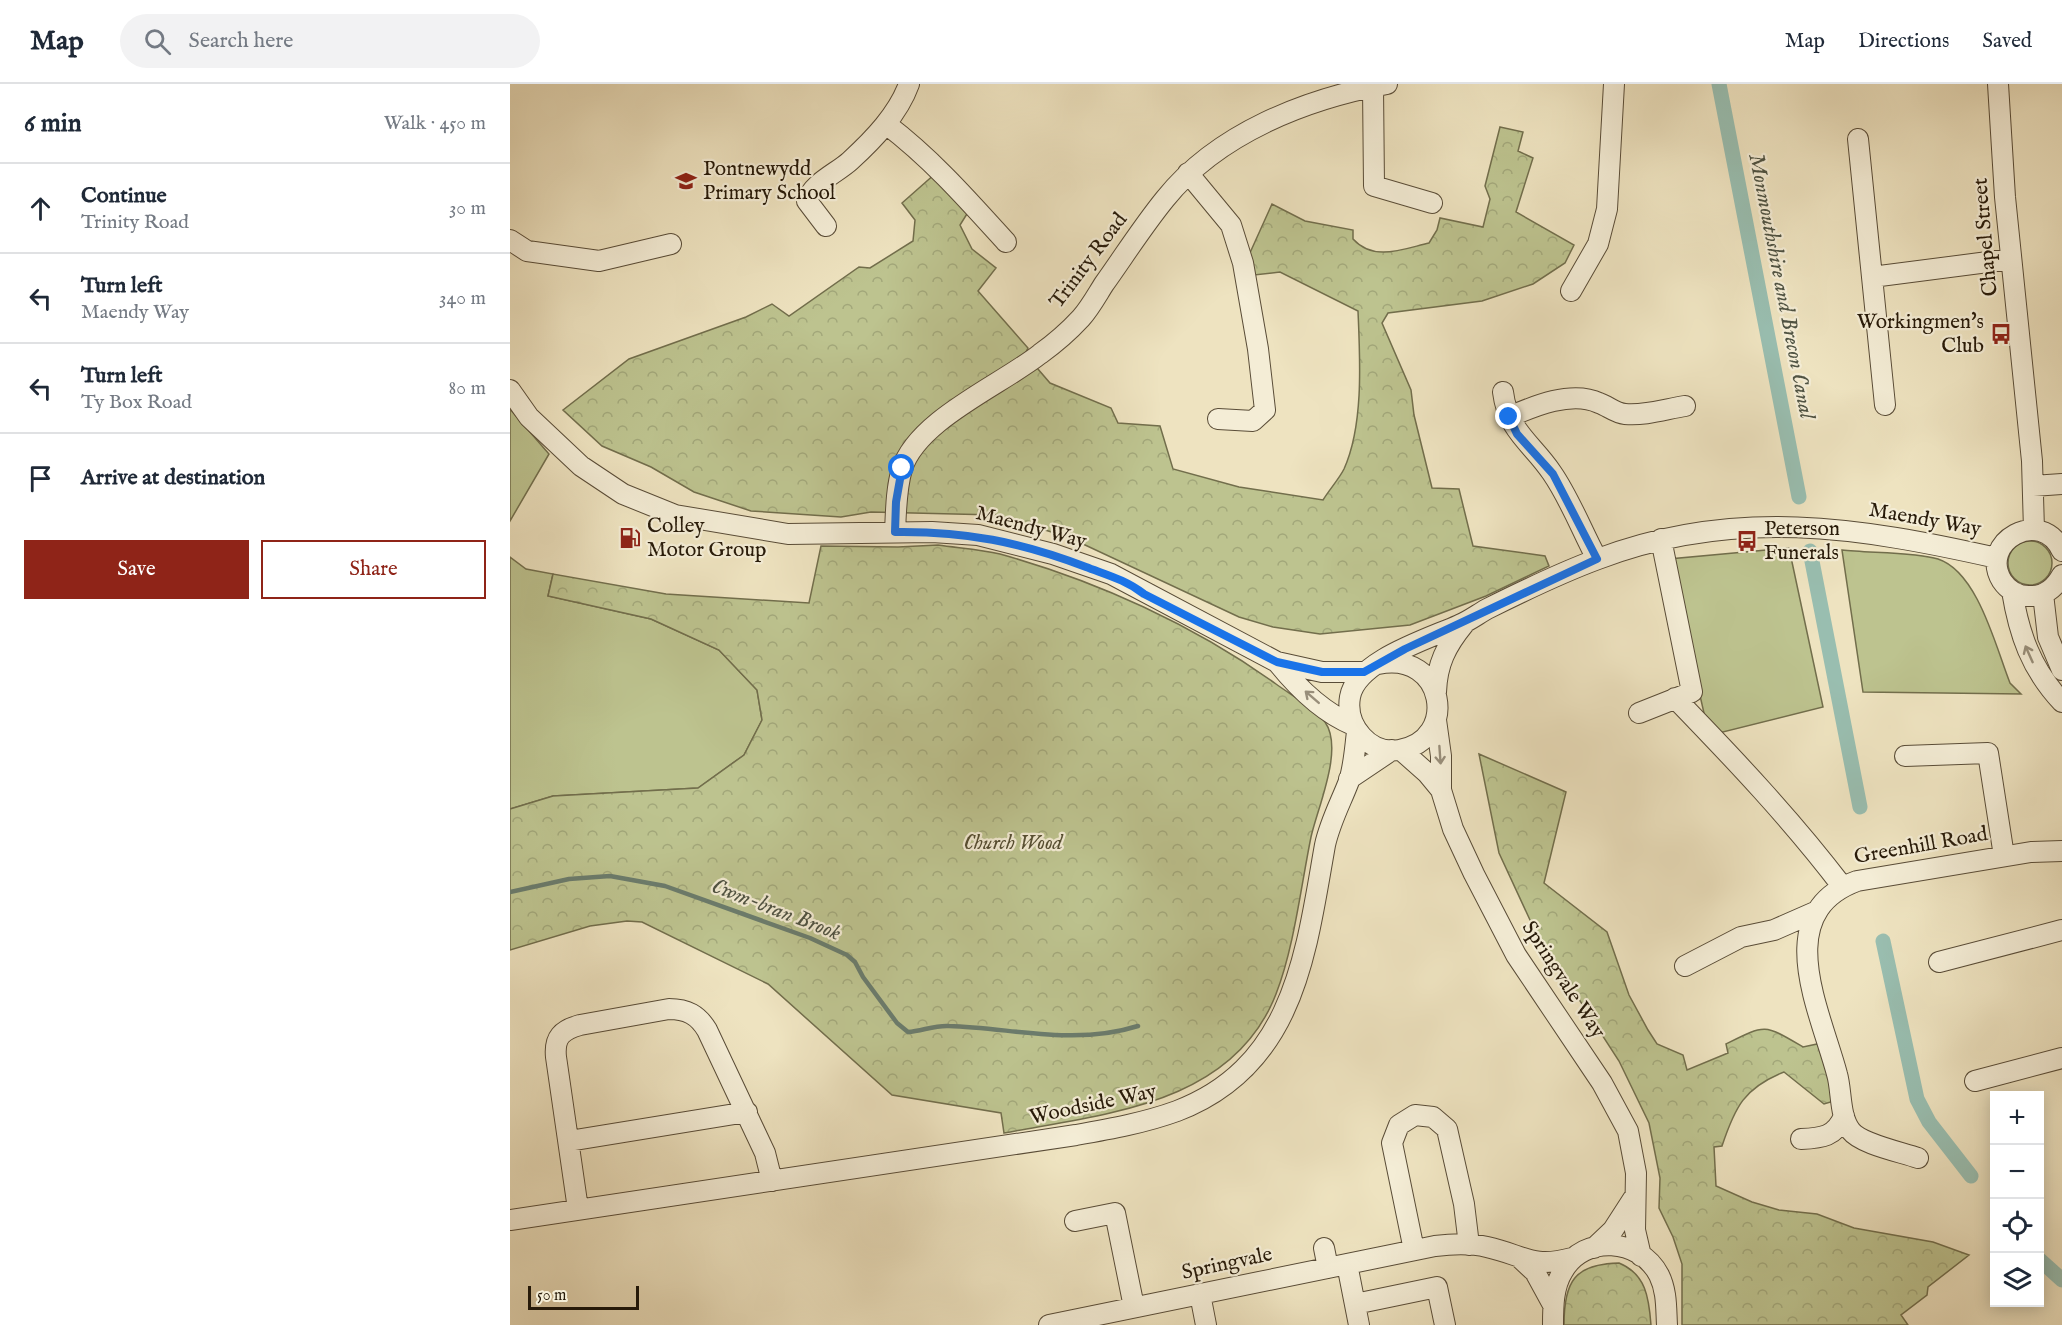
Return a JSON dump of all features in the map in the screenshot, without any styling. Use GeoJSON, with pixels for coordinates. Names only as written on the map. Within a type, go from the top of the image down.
{"type":"FeatureCollection","features":[{"type":"Feature","properties":{"kind":"street"},"geometry":{"type":"LineString","coordinates":[[826,226],[807,201],[809,192],[850,161],[886,124],[909,84]]}},
{"type":"Feature","properties":{"kind":"street"},"geometry":{"type":"LineString","coordinates":[[1571,291],[1598,244],[1607,209],[1614,84]]}},
{"type":"Feature","properties":{"kind":"street","name":"Chapel Street"},"geometry":{"type":"LineString","coordinates":[[1998,84],[2011,259],[2033,486],[2034,530]]}},
{"type":"Feature","properties":{"kind":"street"},"geometry":{"type":"LineString","coordinates":[[1380,85],[1374,186],[1432,203]]}},
{"type":"Feature","properties":{"kind":"street","name":"Trinity Road"},"geometry":{"type":"LineString","coordinates":[[895,532],[896,502],[902,468],[915,446],[936,425],[1040,354],[1082,317],[1165,199],[1188,173],[1239,136],[1295,111],[1380,85]]}},
{"type":"Feature","properties":{"kind":"street"},"geometry":{"type":"LineString","coordinates":[[886,124],[933,163],[1006,242]]}},
{"type":"Feature","properties":{"kind":"street"},"geometry":{"type":"LineString","coordinates":[[1858,139],[1885,405]]}},
{"type":"Feature","properties":{"kind":"street"},"geometry":{"type":"LineString","coordinates":[[1188,173],[1231,225],[1243,262],[1258,349],[1265,410],[1253,421],[1218,419]]}},
{"type":"Feature","properties":{"kind":"street"},"geometry":{"type":"LineString","coordinates":[[510,240],[527,250],[599,261],[671,244]]}},
{"type":"Feature","properties":{"kind":"street"},"geometry":{"type":"LineString","coordinates":[[1872,277],[2011,259]]}},
{"type":"Feature","properties":{"kind":"street","name":"Maendy Way"},"geometry":{"type":"LineString","coordinates":[[510,390],[530,417],[581,466],[623,494],[675,515],[788,534],[895,532],[978,535],[1053,554],[1131,584],[1144,594],[1277,662],[1322,672],[1371,668],[1392,661],[1407,663],[1420,669],[1430,679],[1436,692]]}},
{"type":"Feature","properties":{"kind":"street"},"geometry":{"type":"LineString","coordinates":[[1503,392],[1509,417],[1517,434],[1553,474],[1597,559]]}},
{"type":"Feature","properties":{"kind":"street"},"geometry":{"type":"LineString","coordinates":[[1509,417],[1527,409],[1569,399],[1599,402],[1624,414],[1644,414],[1685,405]]}},
{"type":"Feature","properties":{"kind":"street"},"geometry":{"type":"LineString","coordinates":[[2033,486],[2062,484]]}},
{"type":"Feature","properties":{"kind":"street","name":"Maendy Way"},"geometry":{"type":"LineString","coordinates":[[1371,668],[1405,649],[1466,622],[1485,610],[1597,559],[1662,539],[1702,530],[1797,526],[1921,540],[1997,558]]}},
{"type":"Feature","properties":{"kind":"street","name":"Maendy Way"},"geometry":{"type":"LineString","coordinates":[[2034,530],[2024,530],[2006,540],[1997,558],[2000,577],[2012,591],[2019,630],[2027,651],[2048,687],[2062,702]]}},
{"type":"Feature","properties":{"kind":"street"},"geometry":{"type":"LineString","coordinates":[[2034,530],[2050,536],[2062,551]]}},
{"type":"Feature","properties":{"kind":"street"},"geometry":{"type":"LineString","coordinates":[[1639,713],[1692,692],[1662,539]]}},
{"type":"Feature","properties":{"kind":"street"},"geometry":{"type":"LineString","coordinates":[[2012,591],[2033,597],[2052,590],[2062,576]]}},
{"type":"Feature","properties":{"kind":"street"},"geometry":{"type":"LineString","coordinates":[[2043,594],[2048,637],[2062,670]]}},
{"type":"Feature","properties":{"kind":"street","name":"Maendy Way"},"geometry":{"type":"LineString","coordinates":[[1436,720],[1437,669],[1450,641],[1466,622]]}},
{"type":"Feature","properties":{"kind":"street","name":"Maendy Way"},"geometry":{"type":"LineString","coordinates":[[1277,662],[1289,677],[1336,718],[1355,729],[1373,745],[1396,750]]}},
{"type":"Feature","properties":{"kind":"street"},"geometry":{"type":"LineString","coordinates":[[1355,729],[1350,715],[1351,693],[1371,668]]}},
{"type":"Feature","properties":{"kind":"street"},"geometry":{"type":"LineString","coordinates":[[1675,698],[1763,790],[1842,886]]}},
{"type":"Feature","properties":{"kind":"street"},"geometry":{"type":"LineString","coordinates":[[1349,779],[1396,750],[1422,740],[1436,720]]}},
{"type":"Feature","properties":{"kind":"street","name":"Springvale Way"},"geometry":{"type":"LineString","coordinates":[[1436,720],[1441,756],[1441,790],[1453,828],[1498,924],[1535,984],[1602,1083],[1628,1131],[1636,1173],[1635,1230],[1641,1256]]}},
{"type":"Feature","properties":{"kind":"street","name":"Woodside Way"},"geometry":{"type":"LineString","coordinates":[[510,1220],[1128,1126],[1179,1110],[1227,1083],[1266,1044],[1291,999],[1313,923],[1326,842],[1349,779],[1355,729]]}},
{"type":"Feature","properties":{"kind":"street","name":"Springvale Way"},"geometry":{"type":"LineString","coordinates":[[1396,750],[1427,773],[1441,790]]}},
{"type":"Feature","properties":{"kind":"street","name":"Greenhill Road"},"geometry":{"type":"LineString","coordinates":[[1905,756],[1988,753],[2004,856]]}},
{"type":"Feature","properties":{"kind":"street","name":"Greenhill Road"},"geometry":{"type":"LineString","coordinates":[[1815,912],[1842,886],[1888,874],[2044,850],[2062,851]]}},
{"type":"Feature","properties":{"kind":"street"},"geometry":{"type":"LineString","coordinates":[[1685,966],[1741,937],[1774,930],[1815,912]]}},
{"type":"Feature","properties":{"kind":"street"},"geometry":{"type":"LineString","coordinates":[[1815,912],[1809,928],[1808,952],[1816,1008],[1838,1075],[1844,1116],[1849,1128],[1856,1137],[1918,1158]]}},
{"type":"Feature","properties":{"kind":"street"},"geometry":{"type":"LineString","coordinates":[[1939,962],[2062,930]]}},
{"type":"Feature","properties":{"kind":"street"},"geometry":{"type":"LineString","coordinates":[[578,1209],[556,1051],[561,1033],[580,1025],[669,1009],[683,1009],[702,1021],[765,1153],[772,1181]]}},
{"type":"Feature","properties":{"kind":"street"},"geometry":{"type":"LineString","coordinates":[[1975,1081],[2062,1058]]}},
{"type":"Feature","properties":{"kind":"street"},"geometry":{"type":"LineString","coordinates":[[569,1142],[747,1112]]}},
{"type":"Feature","properties":{"kind":"street"},"geometry":{"type":"LineString","coordinates":[[1414,1250],[1392,1143],[1399,1125],[1415,1115],[1433,1117],[1447,1129],[1469,1245]]}},
{"type":"Feature","properties":{"kind":"street"},"geometry":{"type":"LineString","coordinates":[[1801,1139],[1829,1135],[1838,1128],[1844,1116]]}},
{"type":"Feature","properties":{"kind":"street"},"geometry":{"type":"LineString","coordinates":[[1594,1248],[1613,1230],[1635,1197]]}},
{"type":"Feature","properties":{"kind":"street"},"geometry":{"type":"LineString","coordinates":[[1075,1221],[1115,1213],[1134,1307]]}},
{"type":"Feature","properties":{"kind":"street","name":"Springvale"},"geometry":{"type":"LineString","coordinates":[[1049,1325],[1104,1319],[1134,1307],[1200,1294],[1333,1260],[1452,1244],[1487,1247],[1521,1259],[1551,1263],[1572,1258],[1594,1248]]}},
{"type":"Feature","properties":{"kind":"street"},"geometry":{"type":"LineString","coordinates":[[1594,1248],[1610,1244],[1626,1246],[1641,1256],[1658,1274],[1665,1291],[1667,1325]]}},
{"type":"Feature","properties":{"kind":"street"},"geometry":{"type":"LineString","coordinates":[[1553,1325],[1553,1305],[1557,1282],[1572,1258]]}},
{"type":"Feature","properties":{"kind":"street"},"geometry":{"type":"LineString","coordinates":[[1521,1259],[1535,1272],[1553,1305]]}},
{"type":"Feature","properties":{"kind":"street"},"geometry":{"type":"LineString","coordinates":[[1333,1260],[1355,1304],[1359,1325]]}},
{"type":"Feature","properties":{"kind":"street"},"geometry":{"type":"LineString","coordinates":[[1355,1304],[1437,1287],[1445,1325]]}},
{"type":"Feature","properties":{"kind":"street"},"geometry":{"type":"LineString","coordinates":[[1200,1294],[1206,1325]]}},
{"type":"Feature","properties":{"kind":"green space"},"geometry":{"type":"Polygon","coordinates":[[[1500,127],[1523,132],[1518,151],[1533,158],[1516,212],[1574,245],[1565,263],[1533,284],[1482,301],[1388,313],[1382,323],[1411,390],[1414,415],[1432,488],[1459,489],[1473,546],[1545,556],[1549,566],[1486,596],[1410,625],[1320,634],[1273,627],[1239,617],[1068,537],[996,515],[871,512],[841,517],[751,511],[694,492],[651,467],[602,446],[563,410],[629,359],[746,317],[772,304],[789,316],[859,267],[870,268],[913,241],[915,220],[902,203],[936,173],[970,209],[960,225],[972,249],[996,268],[978,291],[1028,348],[1025,354],[1050,383],[1111,408],[1118,423],[1160,426],[1173,469],[1239,487],[1323,500],[1344,469],[1355,432],[1359,391],[1358,311],[1280,272],[1254,275],[1249,255],[1272,204],[1305,221],[1353,230],[1353,239],[1361,246],[1379,252],[1429,243],[1437,230],[1440,218],[1483,227],[1490,199],[1485,186],[1500,127]]]}},
{"type":"Feature","properties":{"kind":"green space"},"geometry":{"type":"Polygon","coordinates":[[[510,409],[549,454],[510,521],[510,409]]]}},
{"type":"Feature","properties":{"kind":"green space"},"geometry":{"type":"Polygon","coordinates":[[[2030,541],[2045,548],[2052,563],[2045,578],[2030,585],[2015,578],[2008,563],[2015,548],[2030,541]]]}},
{"type":"Feature","properties":{"kind":"green space","name":"Church Wood"},"geometry":{"type":"Polygon","coordinates":[[[938,545],[1000,554],[1073,577],[1144,607],[1245,663],[1314,711],[1325,722],[1330,733],[1332,747],[1328,778],[1311,837],[1288,957],[1276,994],[1256,1031],[1229,1060],[1197,1082],[1161,1098],[1083,1119],[1004,1133],[1001,1113],[892,1095],[768,984],[642,922],[627,921],[590,926],[510,950],[510,809],[553,796],[698,788],[744,755],[762,720],[757,690],[719,650],[651,619],[548,596],[553,574],[666,594],[809,603],[821,546],[938,545]]]}},
{"type":"Feature","properties":{"kind":"green space"},"geometry":{"type":"Polygon","coordinates":[[[1789,548],[1823,707],[1715,734],[1706,722],[1669,559],[1789,548]]]}},
{"type":"Feature","properties":{"kind":"green space"},"geometry":{"type":"Polygon","coordinates":[[[1842,550],[1929,557],[1952,567],[1975,595],[1992,632],[2010,683],[2021,694],[1863,692],[1842,550]]]}},
{"type":"Feature","properties":{"kind":"green space"},"geometry":{"type":"Polygon","coordinates":[[[510,557],[526,569],[553,574],[548,596],[651,619],[719,650],[757,690],[762,720],[744,755],[698,788],[553,796],[510,809],[510,557]]]}},
{"type":"Feature","properties":{"kind":"green space"},"geometry":{"type":"Polygon","coordinates":[[[1479,754],[1566,792],[1544,883],[1607,932],[1629,995],[1648,1030],[1657,1044],[1683,1055],[1687,1070],[1728,1053],[1726,1044],[1758,1030],[1765,1029],[1780,1034],[1803,1047],[1822,1043],[1834,1101],[1824,1104],[1784,1072],[1759,1085],[1743,1100],[1722,1146],[1714,1147],[1716,1186],[1752,1202],[1779,1210],[1817,1214],[1854,1228],[1933,1242],[1969,1255],[1928,1287],[1927,1295],[1901,1315],[1908,1325],[1682,1325],[1682,1264],[1673,1237],[1659,1208],[1660,1178],[1649,1123],[1619,1061],[1536,933],[1499,853],[1479,754]]]}},
{"type":"Feature","properties":{"kind":"green space"},"geometry":{"type":"Polygon","coordinates":[[[1619,1263],[1640,1280],[1647,1296],[1651,1325],[1564,1325],[1566,1297],[1575,1278],[1591,1267],[1619,1263]]]}},
{"type":"Feature","properties":{"kind":"waterway","name":"Monmouthshire and Brecon Canal"},"geometry":{"type":"LineString","coordinates":[[1719,84],[1799,497]]}},
{"type":"Feature","properties":{"kind":"waterway","name":"Monmouthshire and Brecon Canal"},"geometry":{"type":"LineString","coordinates":[[1810,551],[1860,807]]}},
{"type":"Feature","properties":{"kind":"waterway","name":"Cwm-bran Brook"},"geometry":{"type":"LineString","coordinates":[[510,892],[569,879],[610,876],[665,886],[810,938],[847,955],[855,962],[863,977],[897,1023],[908,1032],[949,1026],[1044,1034],[1091,1035],[1138,1026]]}},
{"type":"Feature","properties":{"kind":"waterway","name":"Monmouthshire and Brecon Canal"},"geometry":{"type":"LineString","coordinates":[[1883,941],[1917,1099],[1929,1122],[1971,1176]]}},
{"type":"Feature","properties":{"kind":"waterway","name":"Monmouthshire and Brecon Canal"},"geometry":{"type":"LineString","coordinates":[[2044,1264],[2062,1280]]}},
{"type":"Feature","properties":{"kind":"place","name":"Pontnewydd Primary School"},"geometry":{"type":"Point","coordinates":[686,181]}},
{"type":"Feature","properties":{"kind":"place","name":"Workingmen's Club"},"geometry":{"type":"Point","coordinates":[2001,334]}},
{"type":"Feature","properties":{"kind":"place","name":"Colley Motor Group"},"geometry":{"type":"Point","coordinates":[630,538]}},
{"type":"Feature","properties":{"kind":"place","name":"Peterson Funerals"},"geometry":{"type":"Point","coordinates":[1747,541]}},
{"type":"Feature","properties":{"kind":"route"},"geometry":{"type":"LineString","coordinates":[[902,468],[896,502],[895,532],[978,535],[1053,554],[1099,572],[1111,574],[1131,584],[1144,594],[1277,662],[1341,674],[1364,672],[1405,649],[1466,622],[1485,610],[1597,559],[1553,474],[1542,459],[1517,434],[1509,417]]}}]}
